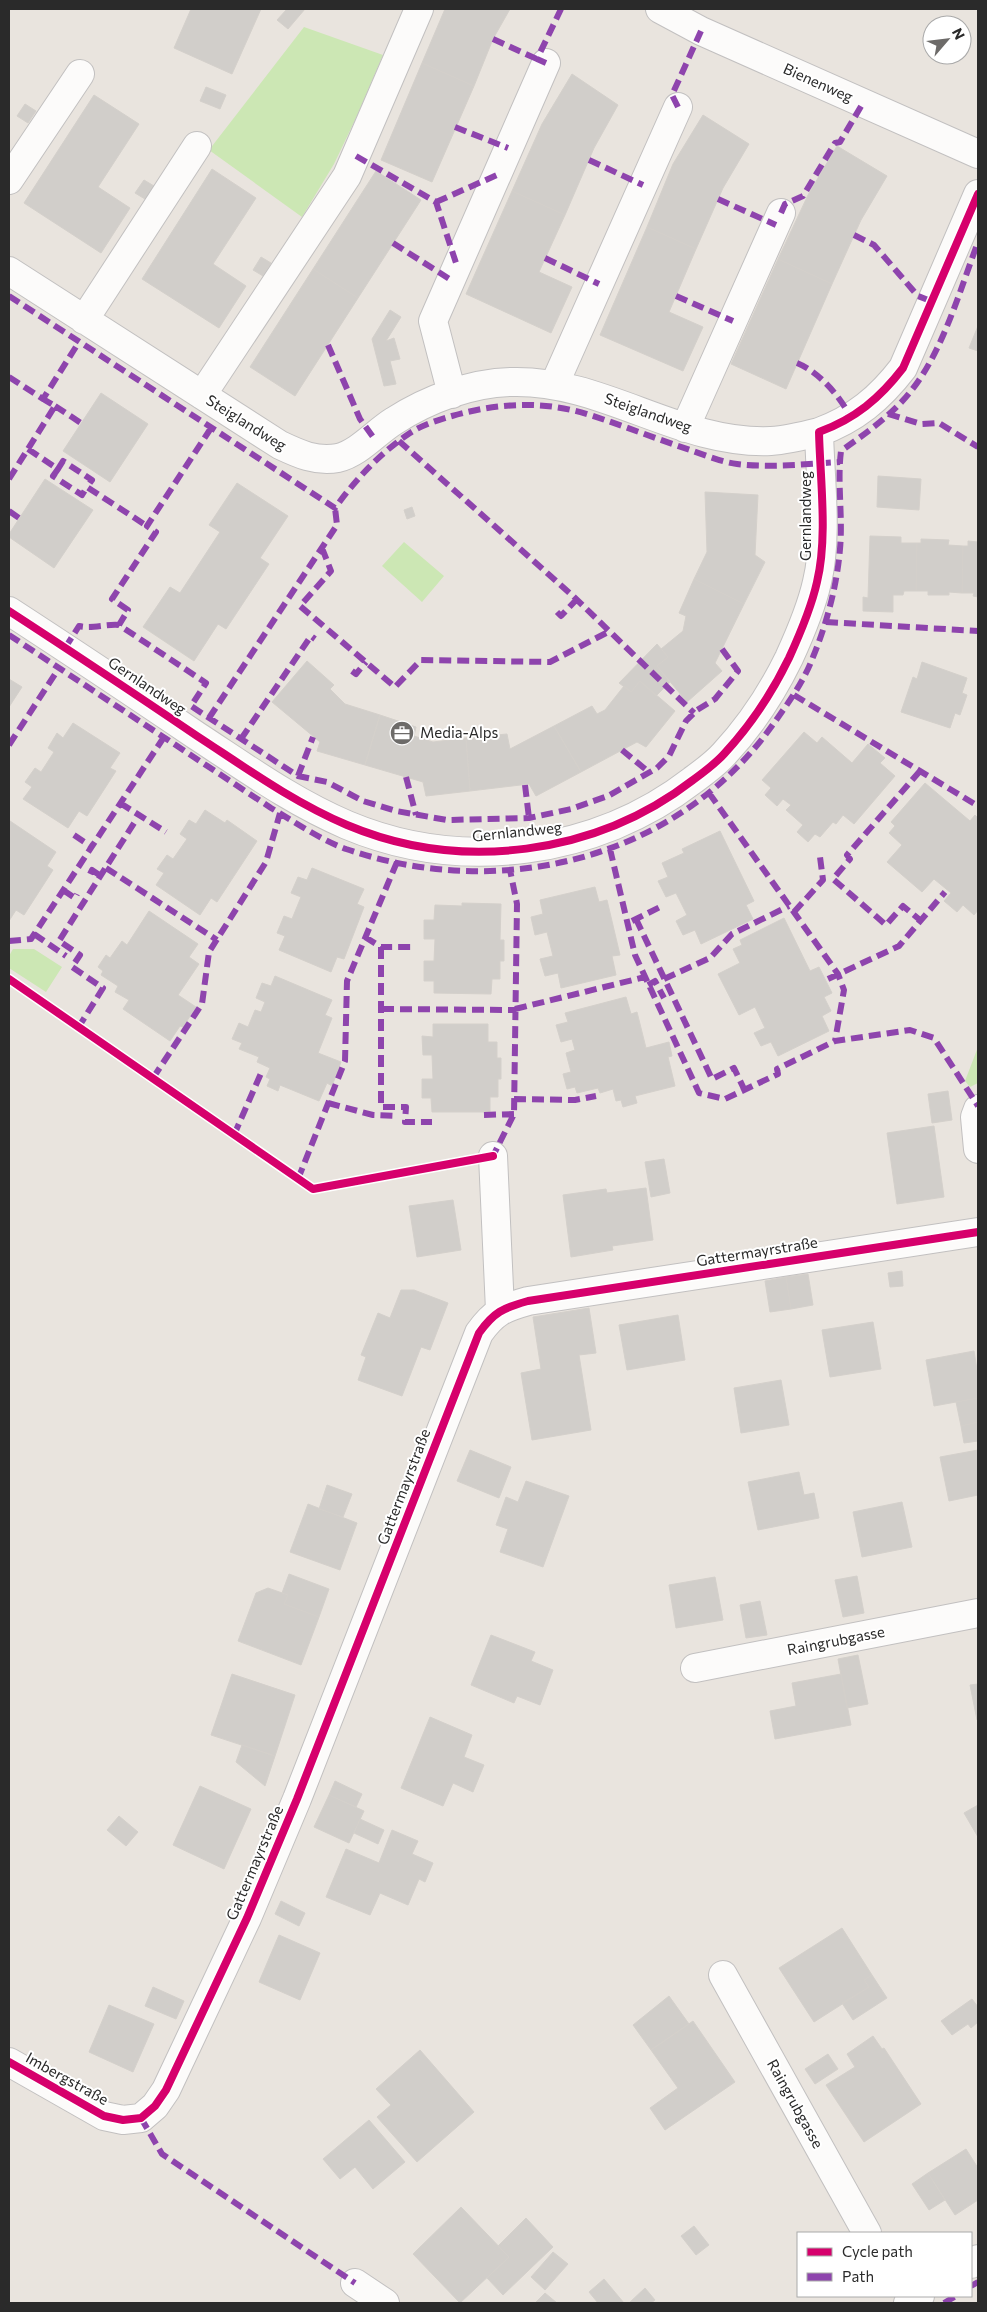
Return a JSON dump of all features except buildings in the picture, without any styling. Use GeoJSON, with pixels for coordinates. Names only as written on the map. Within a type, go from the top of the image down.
{"type":"FeatureCollection","features":[{"type":"Feature","properties":{"kind":"street"},"geometry":{"type":"LineString","coordinates":[[202,395],[347,176],[420,9]]}},
{"type":"Feature","properties":{"kind":"street","name":"Bienenweg"},"geometry":{"type":"LineString","coordinates":[[660,9],[701,31],[978,154]]}},
{"type":"Feature","properties":{"kind":"street"},"geometry":{"type":"LineString","coordinates":[[452,394],[433,321],[546,63]]}},
{"type":"Feature","properties":{"kind":"street"},"geometry":{"type":"LineString","coordinates":[[9,180],[80,74]]}},
{"type":"Feature","properties":{"kind":"street"},"geometry":{"type":"LineString","coordinates":[[555,383],[678,107]]}},
{"type":"Feature","properties":{"kind":"street"},"geometry":{"type":"LineString","coordinates":[[84,320],[197,146]]}},
{"type":"Feature","properties":{"kind":"street"},"geometry":{"type":"LineString","coordinates":[[819,432],[851,418],[870,404],[888,387],[903,368],[978,194]]}},
{"type":"Feature","properties":{"kind":"street"},"geometry":{"type":"LineString","coordinates":[[685,428],[781,213]]}},
{"type":"Feature","properties":{"kind":"street","name":"Steiglandweg"},"geometry":{"type":"LineString","coordinates":[[9,271],[280,446],[321,460],[339,458],[353,452],[394,421],[423,404],[452,394],[507,382],[555,383],[581,390],[685,428],[729,438],[770,441],[798,438],[819,432]]}},
{"type":"Feature","properties":{"kind":"street","name":"Gernlandweg"},"geometry":{"type":"LineString","coordinates":[[9,611],[278,790],[348,825],[406,843],[459,851],[499,851],[550,845],[613,827],[639,816],[670,798],[724,755],[764,704],[797,641],[817,583],[822,555],[819,432]]}},
{"type":"Feature","properties":{"kind":"street"},"geometry":{"type":"LineString","coordinates":[[978,1109],[976,1117],[978,1149]]}},
{"type":"Feature","properties":{"kind":"street"},"geometry":{"type":"LineString","coordinates":[[492,1156],[500,1310]]}},
{"type":"Feature","properties":{"kind":"street","name":"Gattermayrstraße"},"geometry":{"type":"LineString","coordinates":[[141,2118],[156,2106],[166,2090],[247,1918],[306,1776],[479,1333],[490,1318],[500,1310],[528,1301],[978,1232]]}},
{"type":"Feature","properties":{"kind":"street","name":"Raingrubgasse"},"geometry":{"type":"LineString","coordinates":[[695,1668],[978,1613]]}},
{"type":"Feature","properties":{"kind":"street","name":"Raingrubgasse"},"geometry":{"type":"LineString","coordinates":[[723,1976],[867,2232]]}},
{"type":"Feature","properties":{"kind":"street","name":"Imbergstraße"},"geometry":{"type":"LineString","coordinates":[[9,2062],[104,2116],[123,2120],[141,2118]]}},
{"type":"Feature","properties":{"kind":"street"},"geometry":{"type":"LineString","coordinates":[[356,2283],[385,2303]]}},
{"type":"Feature","properties":{"kind":"green space"},"geometry":{"type":"Polygon","coordinates":[[[304,27],[383,55],[334,164],[302,217],[209,150],[304,27]]]}},
{"type":"Feature","properties":{"kind":"green space"},"geometry":{"type":"Polygon","coordinates":[[[404,542],[444,576],[422,602],[382,566],[404,542]]]}},
{"type":"Feature","properties":{"kind":"green space"},"geometry":{"type":"Polygon","coordinates":[[[13,949],[34,949],[62,967],[46,992],[9,968],[9,956],[13,949]]]}},
{"type":"Feature","properties":{"kind":"green space"},"geometry":{"type":"Polygon","coordinates":[[[978,1047],[978,1083],[970,1087],[965,1081],[978,1047]]]}},
{"type":"Feature","properties":{"kind":"marked path"},"geometry":{"type":"LineString","coordinates":[[546,63],[537,59],[561,9]]}},
{"type":"Feature","properties":{"kind":"marked path"},"geometry":{"type":"LineString","coordinates":[[678,107],[672,95],[701,31]]}},
{"type":"Feature","properties":{"kind":"marked path"},"geometry":{"type":"LineString","coordinates":[[493,39],[537,59]]}},
{"type":"Feature","properties":{"kind":"marked path"},"geometry":{"type":"LineString","coordinates":[[781,213],[785,204],[803,196],[835,143],[840,142],[863,103]]}},
{"type":"Feature","properties":{"kind":"marked path"},"geometry":{"type":"LineString","coordinates":[[455,127],[508,148]]}},
{"type":"Feature","properties":{"kind":"marked path"},"geometry":{"type":"LineString","coordinates":[[356,156],[436,202],[457,266]]}},
{"type":"Feature","properties":{"kind":"marked path"},"geometry":{"type":"LineString","coordinates":[[589,160],[643,185]]}},
{"type":"Feature","properties":{"kind":"marked path"},"geometry":{"type":"LineString","coordinates":[[436,202],[497,175]]}},
{"type":"Feature","properties":{"kind":"marked path"},"geometry":{"type":"LineString","coordinates":[[718,199],[776,225]]}},
{"type":"Feature","properties":{"kind":"marked path"},"geometry":{"type":"LineString","coordinates":[[854,235],[874,245],[918,296],[933,302]]}},
{"type":"Feature","properties":{"kind":"marked path"},"geometry":{"type":"LineString","coordinates":[[9,635],[271,808],[317,835],[346,849],[405,864],[465,871],[524,869],[582,857],[637,837],[688,808],[734,770],[774,723],[801,683],[823,631],[831,604],[839,563],[841,537],[841,451],[896,408],[922,375],[942,339],[978,242]]}},
{"type":"Feature","properties":{"kind":"marked path"},"geometry":{"type":"LineString","coordinates":[[393,243],[451,280]]}},
{"type":"Feature","properties":{"kind":"marked path"},"geometry":{"type":"LineString","coordinates":[[545,258],[599,284]]}},
{"type":"Feature","properties":{"kind":"marked path"},"geometry":{"type":"LineString","coordinates":[[9,296],[335,508],[369,467],[415,430],[452,416],[503,406],[538,405],[572,410],[731,463],[776,466],[840,462]]}},
{"type":"Feature","properties":{"kind":"marked path"},"geometry":{"type":"LineString","coordinates":[[676,296],[733,321]]}},
{"type":"Feature","properties":{"kind":"marked path"},"geometry":{"type":"LineString","coordinates":[[9,377],[43,399],[79,342]]}},
{"type":"Feature","properties":{"kind":"marked path"},"geometry":{"type":"LineString","coordinates":[[328,345],[360,419],[373,437]]}},
{"type":"Feature","properties":{"kind":"marked path"},"geometry":{"type":"LineString","coordinates":[[797,363],[813,372],[828,386],[841,401],[851,418]]}},
{"type":"Feature","properties":{"kind":"marked path"},"geometry":{"type":"LineString","coordinates":[[9,479],[55,406],[43,399]]}},
{"type":"Feature","properties":{"kind":"marked path"},"geometry":{"type":"LineString","coordinates":[[55,406],[81,423]]}},
{"type":"Feature","properties":{"kind":"marked path"},"geometry":{"type":"LineString","coordinates":[[888,414],[921,424],[939,423],[978,447]]}},
{"type":"Feature","properties":{"kind":"marked path"},"geometry":{"type":"LineString","coordinates":[[211,428],[147,526],[156,532],[112,599],[128,610],[119,625],[206,683],[191,706],[298,776],[327,782],[363,801],[396,811],[447,820],[529,818],[571,809],[608,796],[657,768],[669,756],[686,721],[697,710],[715,699],[738,671],[722,649]]}},
{"type":"Feature","properties":{"kind":"marked path"},"geometry":{"type":"LineString","coordinates":[[399,441],[573,596],[694,713]]}},
{"type":"Feature","properties":{"kind":"marked path"},"geometry":{"type":"LineString","coordinates":[[28,449],[58,469],[63,461],[92,480],[87,487],[147,526]]}},
{"type":"Feature","properties":{"kind":"marked path"},"geometry":{"type":"LineString","coordinates":[[58,469],[53,476],[82,495],[87,487]]}},
{"type":"Feature","properties":{"kind":"marked path"},"geometry":{"type":"LineString","coordinates":[[209,718],[337,525],[335,508]]}},
{"type":"Feature","properties":{"kind":"marked path"},"geometry":{"type":"LineString","coordinates":[[9,511],[19,518]]}},
{"type":"Feature","properties":{"kind":"marked path"},"geometry":{"type":"LineString","coordinates":[[322,548],[331,571],[300,606],[395,687],[421,660],[550,662],[610,631]]}},
{"type":"Feature","properties":{"kind":"marked path"},"geometry":{"type":"LineString","coordinates":[[557,612],[561,616],[577,599]]}},
{"type":"Feature","properties":{"kind":"marked path"},"geometry":{"type":"LineString","coordinates":[[826,622],[978,631]]}},
{"type":"Feature","properties":{"kind":"marked path"},"geometry":{"type":"LineString","coordinates":[[65,648],[79,626],[119,625]]}},
{"type":"Feature","properties":{"kind":"marked path"},"geometry":{"type":"LineString","coordinates":[[241,739],[311,636],[315,639]]}},
{"type":"Feature","properties":{"kind":"marked path"},"geometry":{"type":"LineString","coordinates":[[352,671],[356,674],[366,662]]}},
{"type":"Feature","properties":{"kind":"marked path"},"geometry":{"type":"LineString","coordinates":[[9,745],[59,668]]}},
{"type":"Feature","properties":{"kind":"marked path"},"geometry":{"type":"LineString","coordinates":[[794,695],[978,806]]}},
{"type":"Feature","properties":{"kind":"marked path"},"geometry":{"type":"LineString","coordinates":[[9,941],[31,939],[164,737]]}},
{"type":"Feature","properties":{"kind":"marked path"},"geometry":{"type":"LineString","coordinates":[[298,776],[313,737]]}},
{"type":"Feature","properties":{"kind":"marked path"},"geometry":{"type":"LineString","coordinates":[[622,750],[650,773]]}},
{"type":"Feature","properties":{"kind":"marked path"},"geometry":{"type":"LineString","coordinates":[[920,771],[847,855],[850,859],[833,879],[886,925],[903,906],[920,920]]}},
{"type":"Feature","properties":{"kind":"marked path"},"geometry":{"type":"LineString","coordinates":[[406,777],[416,815]]}},
{"type":"Feature","properties":{"kind":"marked path"},"geometry":{"type":"LineString","coordinates":[[525,785],[529,818]]}},
{"type":"Feature","properties":{"kind":"marked path"},"geometry":{"type":"LineString","coordinates":[[709,793],[838,974],[844,990],[835,1041]]}},
{"type":"Feature","properties":{"kind":"marked path"},"geometry":{"type":"LineString","coordinates":[[120,803],[166,832]]}},
{"type":"Feature","properties":{"kind":"marked path"},"geometry":{"type":"LineString","coordinates":[[153,1078],[202,1004],[209,952],[266,862],[280,813]]}},
{"type":"Feature","properties":{"kind":"marked path"},"geometry":{"type":"LineString","coordinates":[[78,1028],[103,988],[72,967],[80,955],[59,941],[136,820]]}},
{"type":"Feature","properties":{"kind":"marked path"},"geometry":{"type":"LineString","coordinates":[[74,835],[92,847]]}},
{"type":"Feature","properties":{"kind":"marked path"},"geometry":{"type":"LineString","coordinates":[[610,849],[635,955],[699,1093],[725,1099],[778,1074],[777,1069],[835,1041],[910,1030],[934,1038],[978,1106]]}},
{"type":"Feature","properties":{"kind":"marked path"},"geometry":{"type":"LineString","coordinates":[[794,912],[823,880],[820,857]]}},
{"type":"Feature","properties":{"kind":"marked path"},"geometry":{"type":"LineString","coordinates":[[298,1179],[345,1061],[347,981],[397,862]]}},
{"type":"Feature","properties":{"kind":"marked path"},"geometry":{"type":"LineString","coordinates":[[106,868],[217,940]]}},
{"type":"Feature","properties":{"kind":"marked path"},"geometry":{"type":"LineString","coordinates":[[90,874],[92,870],[101,876]]}},
{"type":"Feature","properties":{"kind":"marked path"},"geometry":{"type":"LineString","coordinates":[[490,1157],[493,1156],[514,1114],[517,904],[510,870]]}},
{"type":"Feature","properties":{"kind":"marked path"},"geometry":{"type":"LineString","coordinates":[[63,890],[75,898],[77,894]]}},
{"type":"Feature","properties":{"kind":"marked path"},"geometry":{"type":"LineString","coordinates":[[828,979],[899,946],[945,892]]}},
{"type":"Feature","properties":{"kind":"marked path"},"geometry":{"type":"LineString","coordinates":[[632,921],[664,905]]}},
{"type":"Feature","properties":{"kind":"marked path"},"geometry":{"type":"LineString","coordinates":[[664,979],[710,958],[732,934],[789,906]]}},
{"type":"Feature","properties":{"kind":"marked path"},"geometry":{"type":"LineString","coordinates":[[636,919],[712,1079],[734,1068],[744,1089]]}},
{"type":"Feature","properties":{"kind":"marked path"},"geometry":{"type":"LineString","coordinates":[[34,934],[66,956]]}},
{"type":"Feature","properties":{"kind":"marked path"},"geometry":{"type":"LineString","coordinates":[[365,937],[381,947],[414,947]]}},
{"type":"Feature","properties":{"kind":"marked path"},"geometry":{"type":"LineString","coordinates":[[381,947],[381,1107],[406,1107],[405,1122],[432,1122]]}},
{"type":"Feature","properties":{"kind":"marked path"},"geometry":{"type":"LineString","coordinates":[[515,1009],[645,977]]}},
{"type":"Feature","properties":{"kind":"marked path"},"geometry":{"type":"LineString","coordinates":[[648,985],[655,981],[664,998]]}},
{"type":"Feature","properties":{"kind":"marked path"},"geometry":{"type":"LineString","coordinates":[[382,1009],[516,1010]]}},
{"type":"Feature","properties":{"kind":"marked path"},"geometry":{"type":"LineString","coordinates":[[234,1135],[262,1071]]}},
{"type":"Feature","properties":{"kind":"marked path"},"geometry":{"type":"LineString","coordinates":[[514,1099],[575,1100],[596,1096]]}},
{"type":"Feature","properties":{"kind":"marked path"},"geometry":{"type":"LineString","coordinates":[[328,1103],[373,1115],[396,1116]]}},
{"type":"Feature","properties":{"kind":"marked path"},"geometry":{"type":"LineString","coordinates":[[484,1115],[514,1114]]}},
{"type":"Feature","properties":{"kind":"marked path"},"geometry":{"type":"LineString","coordinates":[[141,2118],[162,2154],[355,2283]]}},
{"type":"Feature","properties":{"kind":"marked path"},"geometry":{"type":"LineString","coordinates":[[972,2285],[978,2282]]}},
{"type":"Feature","properties":{"kind":"marked path"},"geometry":{"type":"LineString","coordinates":[[944,2303],[954,2297]]}},
{"type":"Feature","properties":{"kind":"cycle path"},"geometry":{"type":"LineString","coordinates":[[9,611],[270,784],[308,806],[347,825],[391,840],[436,849],[481,852],[526,849],[571,840],[614,825],[655,805],[713,765],[743,732],[775,684],[805,621],[815,592],[820,565],[823,527],[819,432],[844,421],[866,406],[885,389],[903,368],[978,194]]}},
{"type":"Feature","properties":{"kind":"cycle path"},"geometry":{"type":"LineString","coordinates":[[9,979],[313,1189],[493,1156]]}},
{"type":"Feature","properties":{"kind":"cycle path"},"geometry":{"type":"LineString","coordinates":[[9,2062],[104,2116],[123,2120],[141,2118],[155,2106],[166,2090],[247,1918],[297,1799],[479,1333],[489,1320],[505,1309],[528,1301],[978,1232]]}},
{"type":"Feature","properties":{"kind":"place","name":"Media-Alps"},"geometry":{"type":"Point","coordinates":[402,733]}}]}
